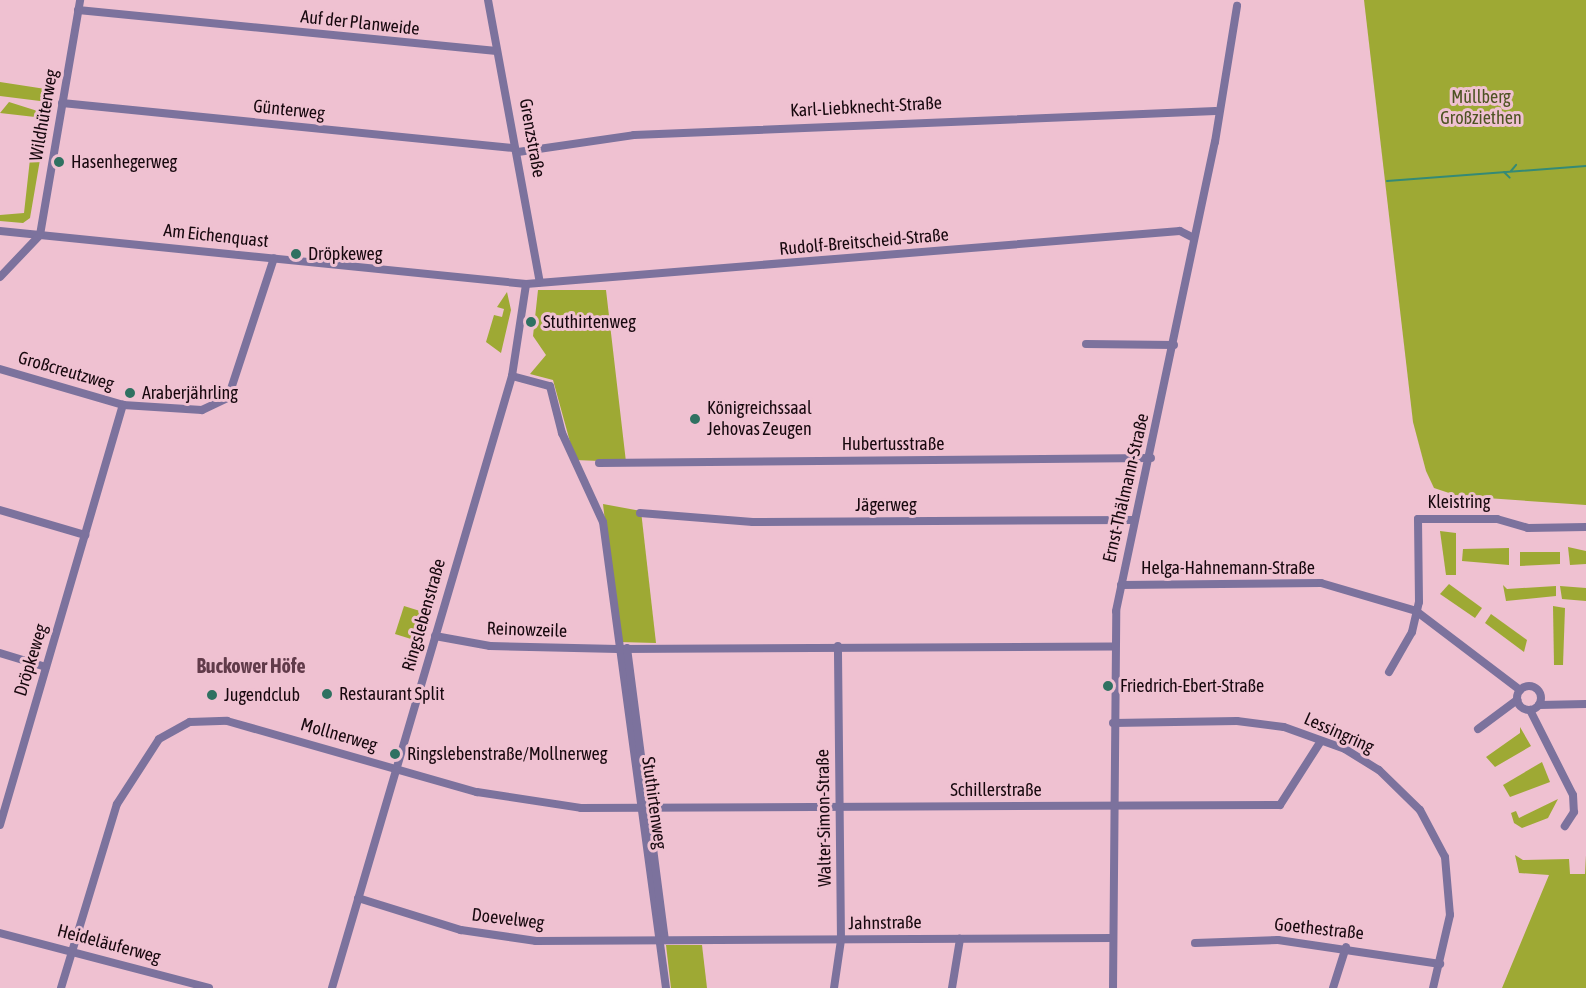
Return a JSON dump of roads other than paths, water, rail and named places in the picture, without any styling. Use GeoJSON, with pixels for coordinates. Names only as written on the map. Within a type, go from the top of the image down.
{"type":"FeatureCollection","features":[{"type":"Feature","properties":{"kind":"street","name":"Wildhüterweg"},"geometry":{"type":"LineString","coordinates":[[40,235],[80,0]]}},
{"type":"Feature","properties":{"kind":"street","name":"Grenzstraße"},"geometry":{"type":"LineString","coordinates":[[488,0],[538,282]]}},
{"type":"Feature","properties":{"kind":"street","name":"Ernst-Thälmann-Straße"},"geometry":{"type":"LineString","coordinates":[[1113,988],[1113,646],[1133,520],[1151,458],[1192,237],[1215,142],[1216,111],[1237,6]]}},
{"type":"Feature","properties":{"kind":"street","name":"Auf der Planweide"},"geometry":{"type":"LineString","coordinates":[[78,10],[494,51]]}},
{"type":"Feature","properties":{"kind":"street","name":"Günterweg"},"geometry":{"type":"LineString","coordinates":[[62,103],[515,150]]}},
{"type":"Feature","properties":{"kind":"street","name":"Karl-Liebknecht-Straße"},"geometry":{"type":"LineString","coordinates":[[515,150],[634,135],[1216,111]]}},
{"type":"Feature","properties":{"kind":"street","name":"Am Eichenquast"},"geometry":{"type":"LineString","coordinates":[[0,231],[526,284],[538,282]]}},
{"type":"Feature","properties":{"kind":"street","name":"Rudolf-Breitscheid-Straße"},"geometry":{"type":"LineString","coordinates":[[538,282],[1180,231],[1192,237]]}},
{"type":"Feature","properties":{"kind":"street"},"geometry":{"type":"LineString","coordinates":[[0,277],[40,235]]}},
{"type":"Feature","properties":{"kind":"street"},"geometry":{"type":"LineString","coordinates":[[123,405],[202,410],[228,398],[274,258]]}},
{"type":"Feature","properties":{"kind":"street","name":"Ringslebenstraße"},"geometry":{"type":"LineString","coordinates":[[332,988],[512,376],[526,284]]}},
{"type":"Feature","properties":{"kind":"street"},"geometry":{"type":"LineString","coordinates":[[1086,344],[1173,345]]}},
{"type":"Feature","properties":{"kind":"street","name":"Großcreutzweg"},"geometry":{"type":"LineString","coordinates":[[0,369],[123,405]]}},
{"type":"Feature","properties":{"kind":"street","name":"Stuthirtenweg"},"geometry":{"type":"LineString","coordinates":[[512,376],[544,381],[555,395],[562,433],[603,522],[622,649],[666,988]]}},
{"type":"Feature","properties":{"kind":"street","name":"Dröpkeweg"},"geometry":{"type":"LineString","coordinates":[[0,825],[4,796],[46,667],[123,405]]}},
{"type":"Feature","properties":{"kind":"street","name":"Hubertusstraße"},"geometry":{"type":"LineString","coordinates":[[599,463],[1151,458]]}},
{"type":"Feature","properties":{"kind":"street"},"geometry":{"type":"LineString","coordinates":[[0,510],[85,535]]}},
{"type":"Feature","properties":{"kind":"street","name":"Jägerweg"},"geometry":{"type":"LineString","coordinates":[[640,513],[753,522],[1133,520]]}},
{"type":"Feature","properties":{"kind":"street","name":"Kleistring"},"geometry":{"type":"LineString","coordinates":[[1389,672],[1403,655],[1416,611],[1418,519],[1497,519],[1528,528],[1586,527]]}},
{"type":"Feature","properties":{"kind":"street","name":"Helga-Hahnemann-Straße"},"geometry":{"type":"LineString","coordinates":[[1121,585],[1321,584],[1416,611],[1520,690],[1536,688],[1539,705]]}},
{"type":"Feature","properties":{"kind":"street","name":"Reinowzeile"},"geometry":{"type":"LineString","coordinates":[[435,636],[490,646],[622,649]]}},
{"type":"Feature","properties":{"kind":"street","name":"Walter-Simon-Straße"},"geometry":{"type":"LineString","coordinates":[[834,988],[841,940],[838,646]]}},
{"type":"Feature","properties":{"kind":"street"},"geometry":{"type":"LineString","coordinates":[[622,649],[1113,646]]}},
{"type":"Feature","properties":{"kind":"street"},"geometry":{"type":"LineString","coordinates":[[0,653],[46,667]]}},
{"type":"Feature","properties":{"kind":"street"},"geometry":{"type":"LineString","coordinates":[[1478,729],[1517,700],[1520,690]]}},
{"type":"Feature","properties":{"kind":"street"},"geometry":{"type":"LineString","coordinates":[[1517,700],[1530,710],[1573,795],[1574,812],[1565,826]]}},
{"type":"Feature","properties":{"kind":"street"},"geometry":{"type":"LineString","coordinates":[[1530,710],[1539,705],[1586,704]]}},
{"type":"Feature","properties":{"kind":"street","name":"Mollnerweg"},"geometry":{"type":"LineString","coordinates":[[61,988],[117,804],[145,757],[175,727],[227,721],[518,801],[641,808]]}},
{"type":"Feature","properties":{"kind":"street","name":"Lessingring"},"geometry":{"type":"LineString","coordinates":[[1113,723],[1237,721],[1284,727],[1321,741],[1379,770],[1431,826],[1445,857],[1450,888],[1448,936],[1432,988]]}},
{"type":"Feature","properties":{"kind":"street","name":"Schillerstraße"},"geometry":{"type":"LineString","coordinates":[[641,808],[1280,805],[1321,741]]}},
{"type":"Feature","properties":{"kind":"street","name":"Doevelweg"},"geometry":{"type":"LineString","coordinates":[[358,898],[491,937],[661,940]]}},
{"type":"Feature","properties":{"kind":"street","name":"Heideläuferweg"},"geometry":{"type":"LineString","coordinates":[[0,933],[209,988]]}},
{"type":"Feature","properties":{"kind":"street","name":"Jahnstraße"},"geometry":{"type":"LineString","coordinates":[[661,940],[1113,938]]}},
{"type":"Feature","properties":{"kind":"street"},"geometry":{"type":"LineString","coordinates":[[952,988],[960,939]]}},
{"type":"Feature","properties":{"kind":"street","name":"Goethestraße"},"geometry":{"type":"LineString","coordinates":[[1195,943],[1278,940],[1346,947],[1440,964]]}},
{"type":"Feature","properties":{"kind":"street"},"geometry":{"type":"LineString","coordinates":[[1333,988],[1346,947]]}},
{"type":"Feature","properties":{"kind":"waterway"},"geometry":{"type":"LineString","coordinates":[[1511,171],[1516,165]]}},
{"type":"Feature","properties":{"kind":"waterway"},"geometry":{"type":"LineString","coordinates":[[1387,181],[1586,166]]}},
{"type":"Feature","properties":{"kind":"waterway"},"geometry":{"type":"LineString","coordinates":[[1504,172],[1510,178]]}},
{"type":"Feature","properties":{"kind":"place","name":"Hasenhegerweg"},"geometry":{"type":"Point","coordinates":[59,162]}},
{"type":"Feature","properties":{"kind":"place","name":"Dröpkeweg"},"geometry":{"type":"Point","coordinates":[296,254]}},
{"type":"Feature","properties":{"kind":"place","name":"Stuthirtenweg"},"geometry":{"type":"Point","coordinates":[531,322]}},
{"type":"Feature","properties":{"kind":"place","name":"Araberjährling"},"geometry":{"type":"Point","coordinates":[130,393]}},
{"type":"Feature","properties":{"kind":"place","name":"Königreichssaal Jehovas Zeugen"},"geometry":{"type":"Point","coordinates":[695,419]}},
{"type":"Feature","properties":{"kind":"place","name":"Friedrich-Ebert-Straße"},"geometry":{"type":"Point","coordinates":[1108,686]}},
{"type":"Feature","properties":{"kind":"place","name":"Restaurant Split"},"geometry":{"type":"Point","coordinates":[327,694]}},
{"type":"Feature","properties":{"kind":"place","name":"Jugendclub"},"geometry":{"type":"Point","coordinates":[212,695]}},
{"type":"Feature","properties":{"kind":"place","name":"Ringslebenstraße/Mollnerweg"},"geometry":{"type":"Point","coordinates":[395,754]}},
{"type":"Feature","properties":{"kind":"district","name":"Buckower Höfe"},"geometry":{"type":"Point","coordinates":[251,665]}},
{"type":"Feature","properties":{"kind":"park label","name":"Müllberg Großziethen"},"geometry":{"type":"Point","coordinates":[1481,108]}}]}
